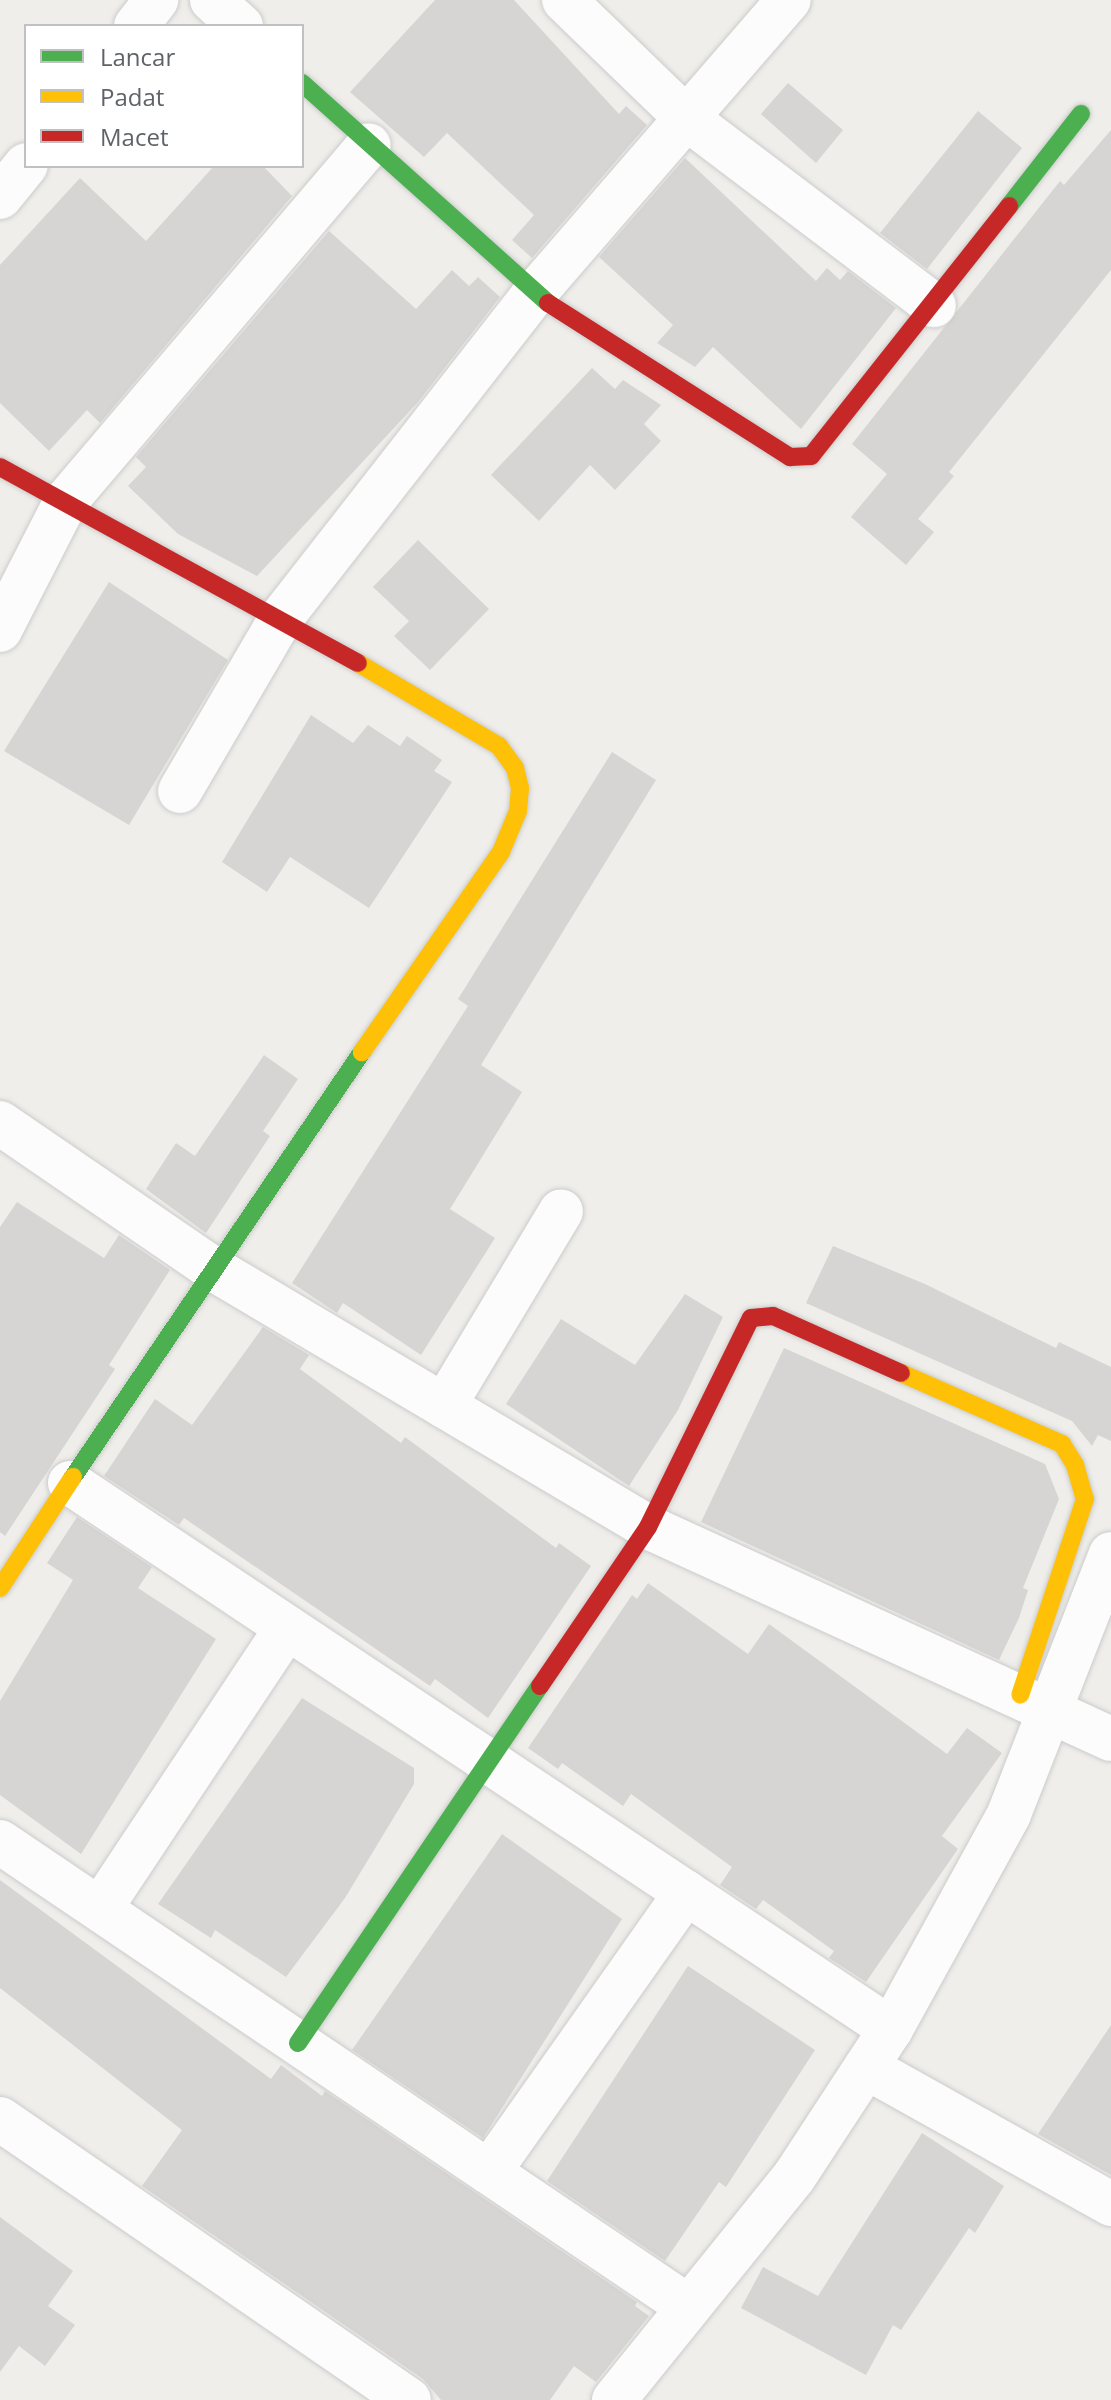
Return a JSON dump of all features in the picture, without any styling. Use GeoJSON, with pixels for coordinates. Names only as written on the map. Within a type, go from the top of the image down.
{"type":"FeatureCollection","features":[{"type":"Feature","properties":{"kind":"street"},"geometry":{"type":"LineString","coordinates":[[138,24],[156,0]]}},
{"type":"Feature","properties":{"kind":"street"},"geometry":{"type":"LineString","coordinates":[[212,0],[239,24]]}},
{"type":"Feature","properties":{"kind":"street"},"geometry":{"type":"LineString","coordinates":[[564,0],[685,117],[934,305]]}},
{"type":"Feature","properties":{"kind":"street"},"geometry":{"type":"LineString","coordinates":[[180,791],[281,618],[534,294],[789,0]]}},
{"type":"Feature","properties":{"kind":"street"},"geometry":{"type":"LineString","coordinates":[[304,85],[534,294],[790,457],[811,456],[934,305],[1081,114]]}},
{"type":"Feature","properties":{"kind":"street"},"geometry":{"type":"LineString","coordinates":[[0,630],[66,501],[369,145]]}},
{"type":"Feature","properties":{"kind":"street"},"geometry":{"type":"LineString","coordinates":[[0,197],[24,167]]}},
{"type":"Feature","properties":{"kind":"street"},"geometry":{"type":"LineString","coordinates":[[0,467],[281,618],[499,746],[515,768],[519,800],[501,852],[212,1268],[0,1588]]}},
{"type":"Feature","properties":{"kind":"street"},"geometry":{"type":"LineString","coordinates":[[2,1130],[212,1268],[648,1527],[1111,1739]]}},
{"type":"Feature","properties":{"kind":"street"},"geometry":{"type":"LineString","coordinates":[[444,1406],[561,1211]]}},
{"type":"Feature","properties":{"kind":"street"},"geometry":{"type":"LineString","coordinates":[[298,2043],[648,1527],[751,1318],[773,1316],[1062,1444],[1075,1465],[1085,1499],[1009,1814],[891,2029],[794,2177],[614,2400]]}},
{"type":"Feature","properties":{"kind":"street"},"geometry":{"type":"LineString","coordinates":[[70,1483],[891,2029]]}},
{"type":"Feature","properties":{"kind":"street"},"geometry":{"type":"LineString","coordinates":[[1035,1702],[1111,1554]]}},
{"type":"Feature","properties":{"kind":"street"},"geometry":{"type":"LineString","coordinates":[[100,1909],[287,1628]]}},
{"type":"Feature","properties":{"kind":"street"},"geometry":{"type":"LineString","coordinates":[[0,1842],[689,2307]]}},
{"type":"Feature","properties":{"kind":"street"},"geometry":{"type":"LineString","coordinates":[[489,2172],[686,1893]]}},
{"type":"Feature","properties":{"kind":"street"},"geometry":{"type":"LineString","coordinates":[[866,2067],[1111,2204]]}},
{"type":"Feature","properties":{"kind":"street"},"geometry":{"type":"LineString","coordinates":[[0,2119],[409,2400]]}},
{"type":"Feature","properties":{"kind":"building"},"geometry":{"type":"Polygon","coordinates":[[[435,0],[514,0],[619,114],[626,106],[647,125],[532,258],[512,240],[534,215],[447,133],[424,157],[350,92],[435,0]]]}},
{"type":"Feature","properties":{"kind":"building"},"geometry":{"type":"Polygon","coordinates":[[[788,83],[843,130],[816,163],[761,114],[788,83]]]}},
{"type":"Feature","properties":{"kind":"building"},"geometry":{"type":"Polygon","coordinates":[[[978,111],[1022,148],[927,269],[880,233],[978,111]]]}},
{"type":"Feature","properties":{"kind":"building"},"geometry":{"type":"Polygon","coordinates":[[[1111,130],[1111,270],[949,472],[954,476],[918,519],[934,532],[906,565],[851,517],[887,474],[852,444],[1060,181],[1064,185],[1111,130]]]}},
{"type":"Feature","properties":{"kind":"building"},"geometry":{"type":"Polygon","coordinates":[[[685,158],[816,281],[827,268],[840,280],[848,271],[896,308],[801,429],[713,347],[695,367],[657,343],[673,325],[599,257],[685,158]]]}},
{"type":"Feature","properties":{"kind":"building"},"geometry":{"type":"Polygon","coordinates":[[[212,168],[265,168],[292,196],[100,423],[87,410],[49,451],[0,403],[0,265],[80,178],[146,241],[212,168]]]}},
{"type":"Feature","properties":{"kind":"building"},"geometry":{"type":"Polygon","coordinates":[[[329,231],[416,309],[452,270],[469,286],[478,277],[500,297],[418,402],[257,576],[178,534],[128,486],[146,467],[136,457],[329,231]]]}},
{"type":"Feature","properties":{"kind":"building"},"geometry":{"type":"Polygon","coordinates":[[[592,368],[615,389],[623,380],[661,405],[644,424],[661,441],[615,490],[590,465],[539,521],[491,475],[592,368]]]}},
{"type":"Feature","properties":{"kind":"building"},"geometry":{"type":"Polygon","coordinates":[[[418,540],[489,609],[430,670],[394,636],[409,621],[373,587],[418,540]]]}},
{"type":"Feature","properties":{"kind":"building"},"geometry":{"type":"Polygon","coordinates":[[[109,582],[228,660],[129,825],[4,751],[109,582]]]}},
{"type":"Feature","properties":{"kind":"building"},"geometry":{"type":"Polygon","coordinates":[[[311,715],[353,743],[368,725],[400,746],[407,736],[442,760],[434,771],[452,782],[369,908],[290,857],[267,892],[222,862],[311,715]]]}},
{"type":"Feature","properties":{"kind":"building"},"geometry":{"type":"Polygon","coordinates":[[[612,752],[656,780],[481,1065],[522,1092],[450,1209],[495,1238],[421,1355],[343,1303],[337,1313],[292,1283],[468,1006],[458,999],[612,752]]]}},
{"type":"Feature","properties":{"kind":"building"},"geometry":{"type":"Polygon","coordinates":[[[264,1055],[298,1079],[263,1131],[270,1136],[206,1233],[146,1189],[176,1143],[195,1156],[264,1055]]]}},
{"type":"Feature","properties":{"kind":"building"},"geometry":{"type":"Polygon","coordinates":[[[17,1202],[104,1258],[119,1235],[170,1270],[109,1365],[115,1369],[5,1536],[0,1532],[0,1227],[17,1202]]]}},
{"type":"Feature","properties":{"kind":"building"},"geometry":{"type":"Polygon","coordinates":[[[833,1246],[925,1284],[1056,1348],[1059,1342],[1111,1367],[1111,1441],[1098,1435],[1092,1446],[1072,1421],[806,1303],[833,1246]]]}},
{"type":"Feature","properties":{"kind":"building"},"geometry":{"type":"Polygon","coordinates":[[[685,1294],[723,1317],[678,1410],[629,1486],[506,1404],[561,1319],[635,1365],[685,1294]]]}},
{"type":"Feature","properties":{"kind":"building"},"geometry":{"type":"Polygon","coordinates":[[[263,1327],[309,1355],[300,1369],[401,1443],[405,1437],[556,1548],[559,1543],[591,1566],[488,1718],[435,1679],[430,1686],[184,1518],[179,1525],[104,1476],[155,1399],[192,1425],[263,1327]]]}},
{"type":"Feature","properties":{"kind":"building"},"geometry":{"type":"Polygon","coordinates":[[[784,1348],[1045,1464],[1059,1499],[1023,1588],[1028,1590],[1019,1618],[999,1660],[701,1522],[784,1348]]]}},
{"type":"Feature","properties":{"kind":"building"},"geometry":{"type":"Polygon","coordinates":[[[77,1517],[152,1567],[138,1588],[216,1639],[81,1854],[0,1795],[0,1701],[73,1580],[47,1563],[77,1517]]]}},
{"type":"Feature","properties":{"kind":"building"},"geometry":{"type":"Polygon","coordinates":[[[648,1583],[748,1654],[769,1624],[947,1754],[967,1728],[1002,1753],[942,1836],[958,1849],[866,1982],[829,1958],[834,1951],[763,1900],[756,1909],[720,1885],[732,1867],[631,1794],[623,1806],[562,1763],[558,1769],[528,1748],[632,1595],[637,1599],[648,1583]]]}},
{"type":"Feature","properties":{"kind":"building"},"geometry":{"type":"Polygon","coordinates":[[[302,1698],[414,1768],[414,1784],[345,1898],[286,1977],[215,1930],[211,1938],[158,1904],[302,1698]]]}},
{"type":"Feature","properties":{"kind":"building"},"geometry":{"type":"Polygon","coordinates":[[[502,1834],[622,1919],[483,2138],[352,2050],[502,1834]]]}},
{"type":"Feature","properties":{"kind":"building"},"geometry":{"type":"Polygon","coordinates":[[[0,1880],[271,2079],[281,2065],[322,2096],[325,2091],[637,2302],[635,2306],[649,2316],[596,2382],[574,2366],[550,2400],[441,2400],[423,2379],[142,2186],[182,2130],[0,1988],[0,1880]]]}},
{"type":"Feature","properties":{"kind":"building"},"geometry":{"type":"Polygon","coordinates":[[[688,1966],[815,2050],[726,2187],[719,2182],[665,2261],[547,2181],[688,1966]]]}},
{"type":"Feature","properties":{"kind":"building"},"geometry":{"type":"Polygon","coordinates":[[[1111,2025],[1111,2175],[1038,2134],[1111,2025]]]}},
{"type":"Feature","properties":{"kind":"building"},"geometry":{"type":"Polygon","coordinates":[[[922,2133],[1004,2186],[975,2233],[969,2228],[901,2330],[893,2325],[866,2375],[741,2308],[763,2267],[818,2296],[922,2133]]]}},
{"type":"Feature","properties":{"kind":"building"},"geometry":{"type":"Polygon","coordinates":[[[0,2217],[73,2271],[48,2306],[75,2325],[45,2366],[19,2346],[0,2372],[0,2217]]]}},
{"type":"Feature","properties":{"kind":"traffic: fast"},"geometry":{"type":"LineString","coordinates":[[304,85],[548,303]]}},
{"type":"Feature","properties":{"kind":"traffic: fast"},"geometry":{"type":"LineString","coordinates":[[1009,206],[1081,114]]}},
{"type":"Feature","properties":{"kind":"traffic: fast"},"geometry":{"type":"LineString","coordinates":[[73,1477],[362,1052]]}},
{"type":"Feature","properties":{"kind":"traffic: fast"},"geometry":{"type":"LineString","coordinates":[[298,2043],[540,1686]]}},
{"type":"Feature","properties":{"kind":"traffic: slow"},"geometry":{"type":"LineString","coordinates":[[358,663],[499,746],[515,768],[520,788],[518,811],[501,852],[362,1052]]}},
{"type":"Feature","properties":{"kind":"traffic: slow"},"geometry":{"type":"LineString","coordinates":[[901,1373],[1062,1444],[1075,1465],[1085,1499],[1020,1695]]}},
{"type":"Feature","properties":{"kind":"traffic: slow"},"geometry":{"type":"LineString","coordinates":[[0,1588],[73,1477]]}},
{"type":"Feature","properties":{"kind":"traffic: jam"},"geometry":{"type":"LineString","coordinates":[[548,303],[790,457],[811,456],[1009,206]]}},
{"type":"Feature","properties":{"kind":"traffic: jam"},"geometry":{"type":"LineString","coordinates":[[0,467],[358,663]]}},
{"type":"Feature","properties":{"kind":"traffic: jam"},"geometry":{"type":"LineString","coordinates":[[540,1686],[648,1527],[751,1318],[773,1316],[901,1373]]}}]}
